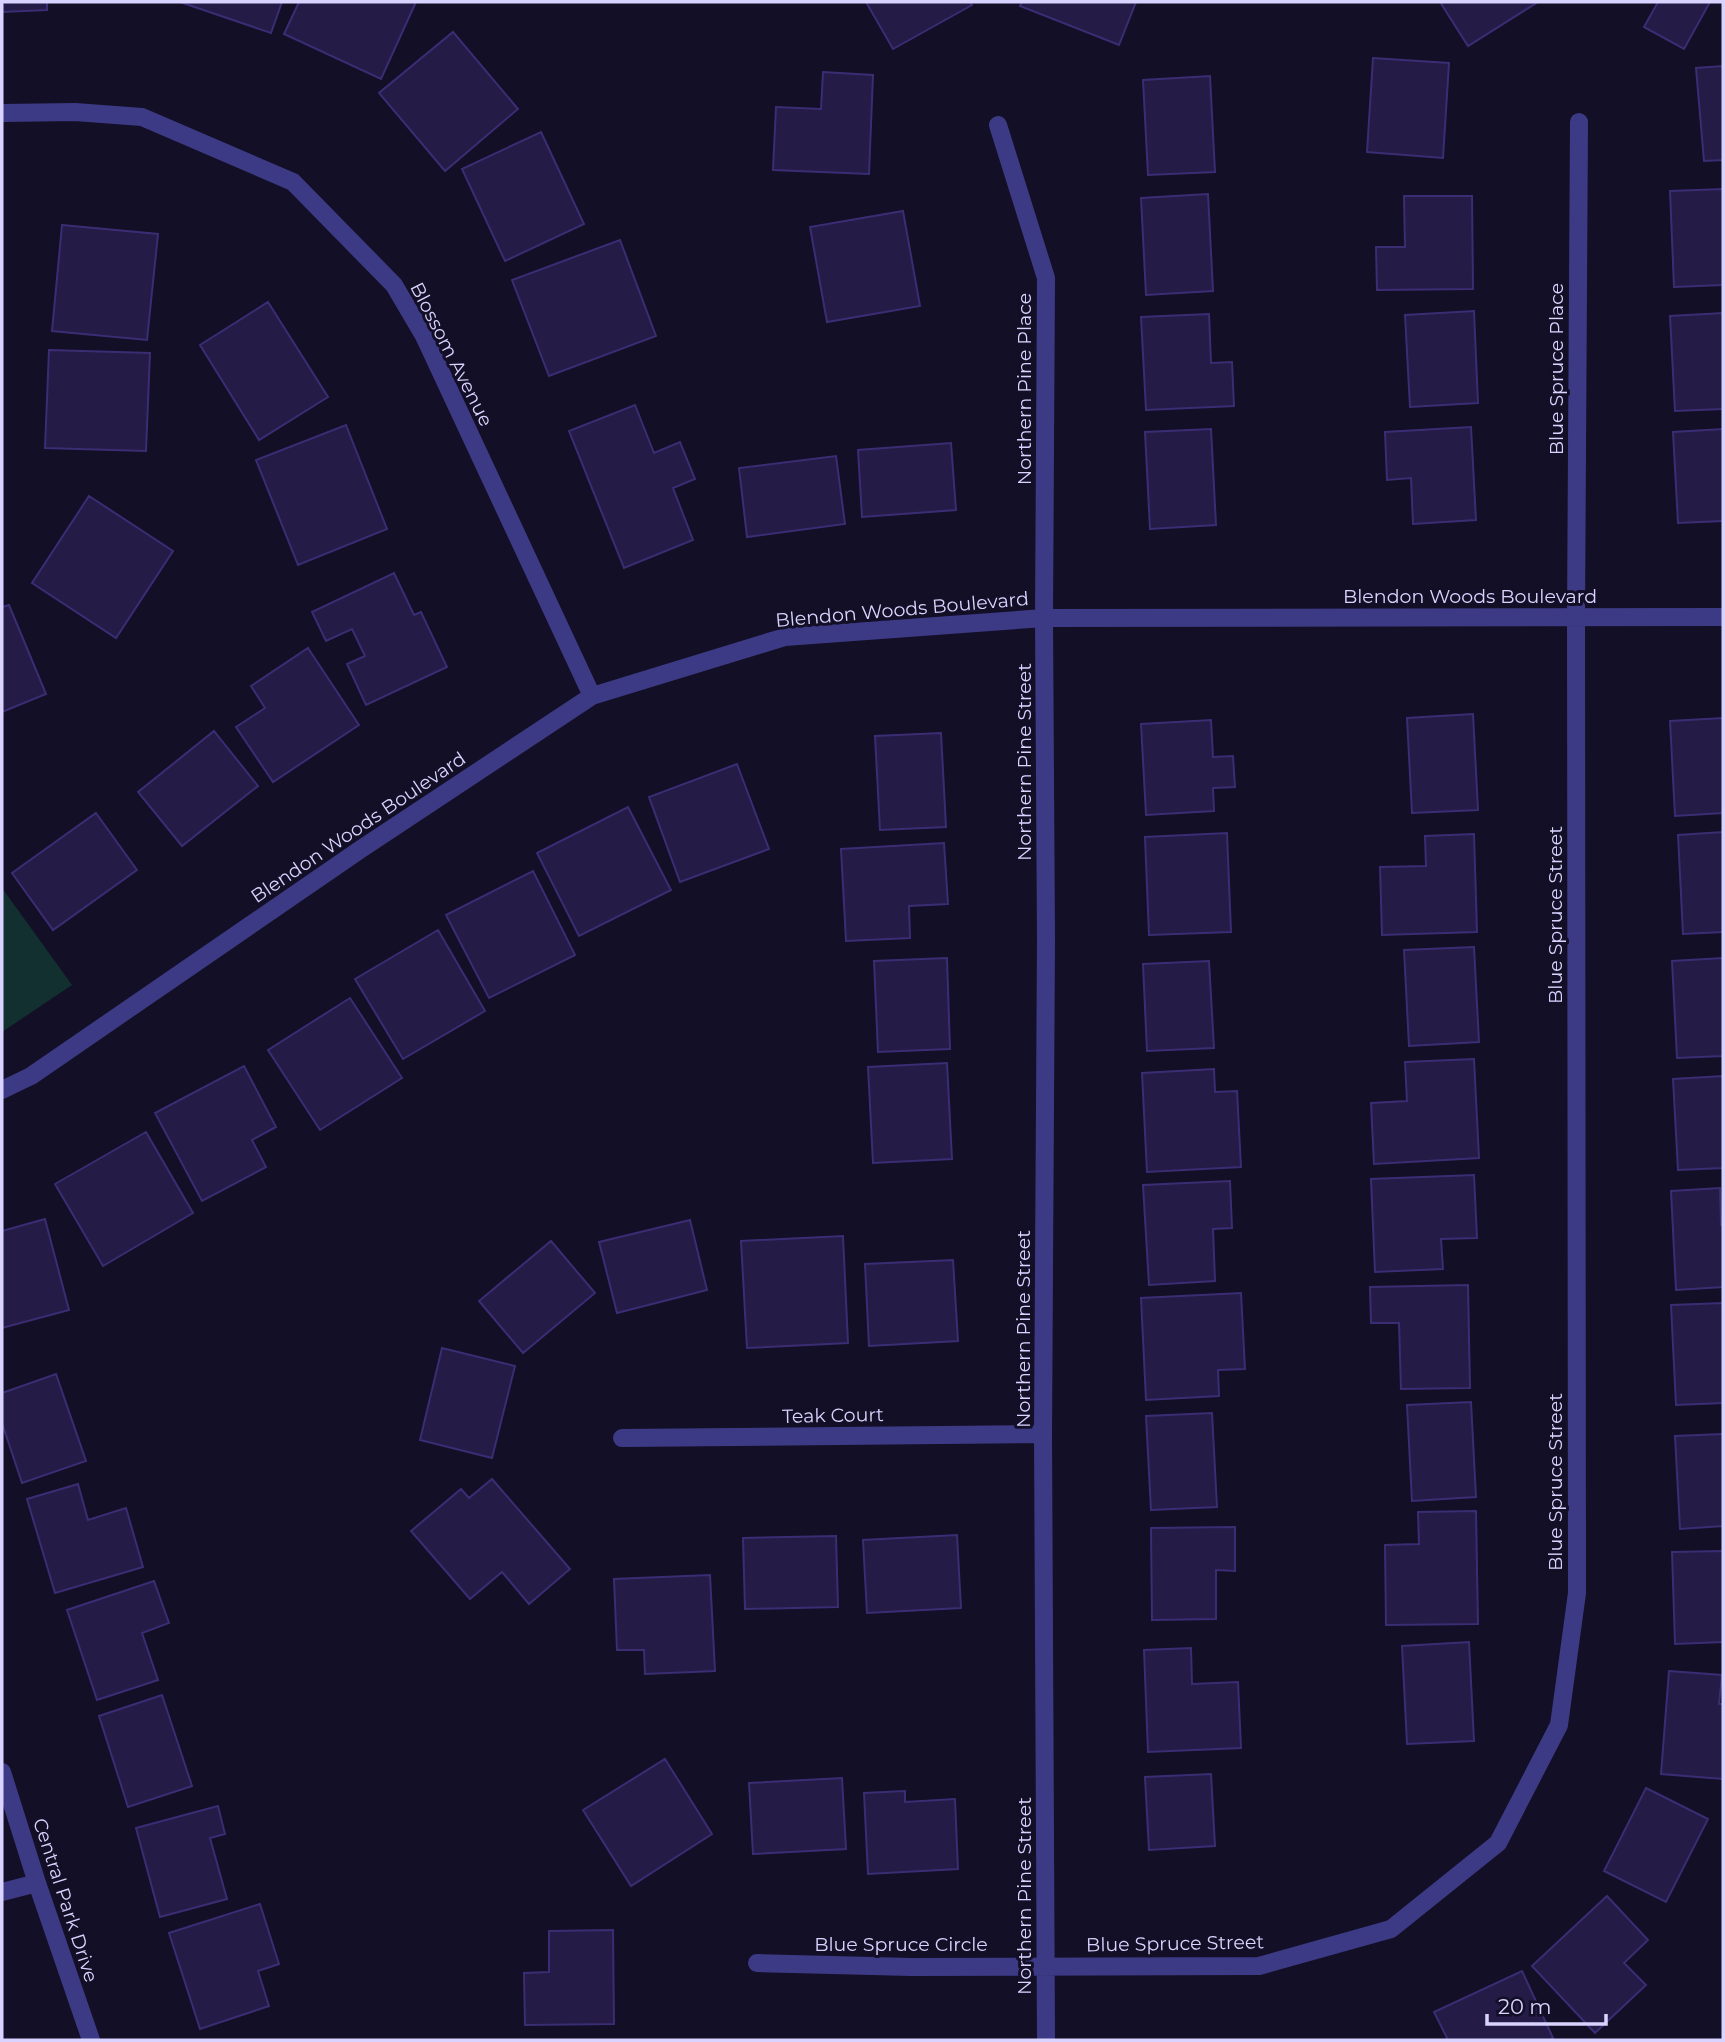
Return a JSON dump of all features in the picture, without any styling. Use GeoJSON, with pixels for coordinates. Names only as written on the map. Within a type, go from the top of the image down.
{"type":"FeatureCollection","features":[{"type":"Feature","properties":{"kind":"street","name":"Blossom Avenue"},"geometry":{"type":"LineString","coordinates":[[2,113],[75,112],[142,117],[293,182],[394,285],[424,336],[592,696]]}},
{"type":"Feature","properties":{"kind":"street","name":"Blue Spruce Place"},"geometry":{"type":"LineString","coordinates":[[1576,616],[1579,122]]}},
{"type":"Feature","properties":{"kind":"street","name":"Northern Pine Place"},"geometry":{"type":"LineString","coordinates":[[998,125],[1046,278],[1044,618]]}},
{"type":"Feature","properties":{"kind":"street","name":"Blue Spruce Street"},"geometry":{"type":"LineString","coordinates":[[1046,1967],[1259,1966],[1391,1929],[1498,1843],[1559,1725],[1577,1593],[1576,616]]}},
{"type":"Feature","properties":{"kind":"street","name":"Blendon Woods Boulevard"},"geometry":{"type":"LineString","coordinates":[[2,1090],[31,1076],[360,849],[592,696],[785,636],[1044,618],[1723,617]]}},
{"type":"Feature","properties":{"kind":"street","name":"Northern Pine Street"},"geometry":{"type":"LineString","coordinates":[[1044,618],[1046,939],[1043,1434],[1046,2040]]}},
{"type":"Feature","properties":{"kind":"street","name":"Teak Court"},"geometry":{"type":"LineString","coordinates":[[622,1438],[1043,1434]]}},
{"type":"Feature","properties":{"kind":"street","name":"Central Park Drive"},"geometry":{"type":"LineString","coordinates":[[2,1772],[90,2040]]}},
{"type":"Feature","properties":{"kind":"street"},"geometry":{"type":"LineString","coordinates":[[2,1892],[37,1883]]}},
{"type":"Feature","properties":{"kind":"street","name":"Blue Spruce Circle"},"geometry":{"type":"LineString","coordinates":[[757,1963],[1046,1967]]}},
{"type":"Feature","properties":{"kind":"green space"},"geometry":{"type":"Polygon","coordinates":[[[2,888],[72,985],[2,1032],[2,888]]]}},
{"type":"Feature","properties":{"kind":"building"},"geometry":{"type":"Polygon","coordinates":[[[2,2],[47,2],[47,10],[2,12],[2,2]]]}},
{"type":"Feature","properties":{"kind":"building"},"geometry":{"type":"Polygon","coordinates":[[[180,2],[282,2],[271,33],[180,2]]]}},
{"type":"Feature","properties":{"kind":"building"},"geometry":{"type":"Polygon","coordinates":[[[299,2],[416,2],[381,79],[284,34],[299,2]]]}},
{"type":"Feature","properties":{"kind":"building"},"geometry":{"type":"Polygon","coordinates":[[[866,2],[970,2],[972,5],[893,49],[866,2]]]}},
{"type":"Feature","properties":{"kind":"building"},"geometry":{"type":"Polygon","coordinates":[[[1022,2],[1136,2],[1119,45],[1020,6],[1022,2]]]}},
{"type":"Feature","properties":{"kind":"building"},"geometry":{"type":"Polygon","coordinates":[[[1440,2],[1538,2],[1468,46],[1440,2]]]}},
{"type":"Feature","properties":{"kind":"building"},"geometry":{"type":"Polygon","coordinates":[[[1658,2],[1710,2],[1684,49],[1644,27],[1658,2]]]}},
{"type":"Feature","properties":{"kind":"building"},"geometry":{"type":"Polygon","coordinates":[[[453,32],[518,109],[445,171],[379,93],[453,32]]]}},
{"type":"Feature","properties":{"kind":"building"},"geometry":{"type":"Polygon","coordinates":[[[1373,58],[1449,63],[1443,158],[1367,152],[1373,58]]]}},
{"type":"Feature","properties":{"kind":"building"},"geometry":{"type":"Polygon","coordinates":[[[1723,66],[1723,160],[1704,161],[1696,68],[1723,66]]]}},
{"type":"Feature","properties":{"kind":"building"},"geometry":{"type":"Polygon","coordinates":[[[823,72],[873,75],[869,174],[773,170],[776,107],[821,109],[823,72]]]}},
{"type":"Feature","properties":{"kind":"building"},"geometry":{"type":"Polygon","coordinates":[[[1210,76],[1215,172],[1148,175],[1143,80],[1210,76]]]}},
{"type":"Feature","properties":{"kind":"building"},"geometry":{"type":"Polygon","coordinates":[[[541,132],[584,224],[505,261],[462,169],[541,132]]]}},
{"type":"Feature","properties":{"kind":"building"},"geometry":{"type":"Polygon","coordinates":[[[1723,189],[1723,285],[1674,287],[1670,191],[1723,189]]]}},
{"type":"Feature","properties":{"kind":"building"},"geometry":{"type":"Polygon","coordinates":[[[1208,194],[1213,291],[1146,295],[1141,198],[1208,194]]]}},
{"type":"Feature","properties":{"kind":"building"},"geometry":{"type":"Polygon","coordinates":[[[1404,196],[1472,196],[1473,289],[1377,290],[1376,247],[1405,247],[1404,196]]]}},
{"type":"Feature","properties":{"kind":"building"},"geometry":{"type":"Polygon","coordinates":[[[903,211],[920,306],[827,322],[810,227],[903,211]]]}},
{"type":"Feature","properties":{"kind":"building"},"geometry":{"type":"Polygon","coordinates":[[[62,225],[158,234],[147,340],[52,331],[62,225]]]}},
{"type":"Feature","properties":{"kind":"building"},"geometry":{"type":"Polygon","coordinates":[[[620,240],[656,336],[549,376],[512,280],[620,240]]]}},
{"type":"Feature","properties":{"kind":"building"},"geometry":{"type":"Polygon","coordinates":[[[268,302],[328,397],[259,440],[200,345],[268,302]]]}},
{"type":"Feature","properties":{"kind":"building"},"geometry":{"type":"Polygon","coordinates":[[[1474,311],[1478,403],[1410,407],[1405,315],[1474,311]]]}},
{"type":"Feature","properties":{"kind":"building"},"geometry":{"type":"Polygon","coordinates":[[[1723,313],[1723,409],[1675,411],[1670,316],[1723,313]]]}},
{"type":"Feature","properties":{"kind":"building"},"geometry":{"type":"Polygon","coordinates":[[[1209,314],[1211,363],[1232,362],[1234,406],[1146,410],[1141,317],[1209,314]]]}},
{"type":"Feature","properties":{"kind":"building"},"geometry":{"type":"Polygon","coordinates":[[[49,350],[150,353],[146,451],[45,448],[49,350]]]}},
{"type":"Feature","properties":{"kind":"building"},"geometry":{"type":"Polygon","coordinates":[[[635,405],[654,453],[680,442],[695,479],[673,488],[693,540],[624,568],[569,431],[635,405]]]}},
{"type":"Feature","properties":{"kind":"building"},"geometry":{"type":"Polygon","coordinates":[[[346,425],[387,529],[298,565],[256,460],[346,425]]]}},
{"type":"Feature","properties":{"kind":"building"},"geometry":{"type":"Polygon","coordinates":[[[1471,427],[1476,520],[1413,524],[1411,478],[1387,480],[1385,432],[1471,427]]]}},
{"type":"Feature","properties":{"kind":"building"},"geometry":{"type":"Polygon","coordinates":[[[1211,429],[1216,525],[1150,529],[1145,432],[1211,429]]]}},
{"type":"Feature","properties":{"kind":"building"},"geometry":{"type":"Polygon","coordinates":[[[1723,429],[1723,521],[1678,523],[1673,432],[1723,429]]]}},
{"type":"Feature","properties":{"kind":"building"},"geometry":{"type":"Polygon","coordinates":[[[951,443],[956,510],[862,517],[858,450],[951,443]]]}},
{"type":"Feature","properties":{"kind":"building"},"geometry":{"type":"Polygon","coordinates":[[[836,456],[845,524],[747,537],[739,468],[836,456]]]}},
{"type":"Feature","properties":{"kind":"building"},"geometry":{"type":"Polygon","coordinates":[[[89,496],[173,551],[116,638],[32,583],[89,496]]]}},
{"type":"Feature","properties":{"kind":"building"},"geometry":{"type":"Polygon","coordinates":[[[394,573],[414,615],[421,612],[447,667],[366,705],[347,664],[365,656],[352,629],[326,641],[312,612],[394,573]]]}},
{"type":"Feature","properties":{"kind":"building"},"geometry":{"type":"Polygon","coordinates":[[[9,605],[46,694],[2,712],[2,607],[9,605]]]}},
{"type":"Feature","properties":{"kind":"building"},"geometry":{"type":"Polygon","coordinates":[[[308,648],[359,725],[273,782],[236,727],[265,708],[251,686],[308,648]]]}},
{"type":"Feature","properties":{"kind":"building"},"geometry":{"type":"Polygon","coordinates":[[[1473,714],[1478,810],[1412,813],[1407,718],[1473,714]]]}},
{"type":"Feature","properties":{"kind":"building"},"geometry":{"type":"Polygon","coordinates":[[[1723,718],[1723,813],[1675,816],[1670,721],[1723,718]]]}},
{"type":"Feature","properties":{"kind":"building"},"geometry":{"type":"Polygon","coordinates":[[[1211,720],[1213,757],[1233,756],[1235,787],[1213,788],[1214,811],[1146,815],[1141,724],[1211,720]]]}},
{"type":"Feature","properties":{"kind":"building"},"geometry":{"type":"Polygon","coordinates":[[[214,731],[258,786],[182,846],[138,792],[214,731]]]}},
{"type":"Feature","properties":{"kind":"building"},"geometry":{"type":"Polygon","coordinates":[[[941,733],[946,827],[880,830],[875,736],[941,733]]]}},
{"type":"Feature","properties":{"kind":"building"},"geometry":{"type":"Polygon","coordinates":[[[737,764],[769,849],[680,882],[649,797],[737,764]]]}},
{"type":"Feature","properties":{"kind":"building"},"geometry":{"type":"Polygon","coordinates":[[[628,807],[671,890],[579,936],[537,853],[628,807]]]}},
{"type":"Feature","properties":{"kind":"building"},"geometry":{"type":"Polygon","coordinates":[[[96,813],[137,870],[53,930],[12,873],[96,813]]]}},
{"type":"Feature","properties":{"kind":"building"},"geometry":{"type":"Polygon","coordinates":[[[1723,832],[1723,932],[1683,934],[1678,835],[1723,832]]]}},
{"type":"Feature","properties":{"kind":"building"},"geometry":{"type":"Polygon","coordinates":[[[1227,833],[1231,932],[1149,935],[1145,837],[1227,833]]]}},
{"type":"Feature","properties":{"kind":"building"},"geometry":{"type":"Polygon","coordinates":[[[1474,834],[1477,932],[1382,935],[1380,867],[1426,866],[1425,836],[1474,834]]]}},
{"type":"Feature","properties":{"kind":"building"},"geometry":{"type":"Polygon","coordinates":[[[944,843],[948,904],[909,906],[910,938],[846,941],[841,849],[944,843]]]}},
{"type":"Feature","properties":{"kind":"building"},"geometry":{"type":"Polygon","coordinates":[[[533,871],[575,955],[489,998],[446,915],[533,871]]]}},
{"type":"Feature","properties":{"kind":"building"},"geometry":{"type":"Polygon","coordinates":[[[438,930],[485,1011],[403,1059],[355,979],[438,930]]]}},
{"type":"Feature","properties":{"kind":"building"},"geometry":{"type":"Polygon","coordinates":[[[1474,947],[1479,1042],[1409,1046],[1404,950],[1474,947]]]}},
{"type":"Feature","properties":{"kind":"building"},"geometry":{"type":"Polygon","coordinates":[[[947,958],[950,1049],[878,1052],[874,961],[947,958]]]}},
{"type":"Feature","properties":{"kind":"building"},"geometry":{"type":"Polygon","coordinates":[[[1723,958],[1723,1056],[1677,1058],[1672,961],[1723,958]]]}},
{"type":"Feature","properties":{"kind":"building"},"geometry":{"type":"Polygon","coordinates":[[[1209,961],[1214,1048],[1147,1051],[1143,964],[1209,961]]]}},
{"type":"Feature","properties":{"kind":"building"},"geometry":{"type":"Polygon","coordinates":[[[350,998],[402,1078],[320,1130],[268,1050],[350,998]]]}},
{"type":"Feature","properties":{"kind":"building"},"geometry":{"type":"Polygon","coordinates":[[[1474,1059],[1479,1158],[1374,1164],[1371,1103],[1407,1101],[1405,1062],[1474,1059]]]}},
{"type":"Feature","properties":{"kind":"building"},"geometry":{"type":"Polygon","coordinates":[[[947,1063],[952,1159],[873,1163],[868,1067],[947,1063]]]}},
{"type":"Feature","properties":{"kind":"building"},"geometry":{"type":"Polygon","coordinates":[[[244,1066],[276,1127],[252,1140],[266,1167],[202,1201],[155,1113],[244,1066]]]}},
{"type":"Feature","properties":{"kind":"building"},"geometry":{"type":"Polygon","coordinates":[[[1214,1069],[1215,1092],[1237,1091],[1241,1167],[1147,1172],[1142,1073],[1214,1069]]]}},
{"type":"Feature","properties":{"kind":"building"},"geometry":{"type":"Polygon","coordinates":[[[1723,1076],[1723,1168],[1678,1170],[1673,1079],[1723,1076]]]}},
{"type":"Feature","properties":{"kind":"building"},"geometry":{"type":"Polygon","coordinates":[[[146,1132],[193,1213],[103,1266],[55,1184],[146,1132]]]}},
{"type":"Feature","properties":{"kind":"building"},"geometry":{"type":"Polygon","coordinates":[[[1474,1175],[1477,1238],[1441,1239],[1443,1269],[1375,1272],[1371,1179],[1474,1175]]]}},
{"type":"Feature","properties":{"kind":"building"},"geometry":{"type":"Polygon","coordinates":[[[1230,1181],[1232,1228],[1213,1229],[1215,1281],[1149,1285],[1143,1185],[1230,1181]]]}},
{"type":"Feature","properties":{"kind":"building"},"geometry":{"type":"Polygon","coordinates":[[[1720,1188],[1723,1287],[1676,1290],[1671,1191],[1720,1188]]]}},
{"type":"Feature","properties":{"kind":"building"},"geometry":{"type":"Polygon","coordinates":[[[45,1219],[69,1310],[2,1328],[2,1231],[45,1219]]]}},
{"type":"Feature","properties":{"kind":"building"},"geometry":{"type":"Polygon","coordinates":[[[690,1220],[707,1290],[617,1313],[599,1242],[690,1220]]]}},
{"type":"Feature","properties":{"kind":"building"},"geometry":{"type":"Polygon","coordinates":[[[843,1236],[848,1343],[747,1348],[741,1241],[843,1236]]]}},
{"type":"Feature","properties":{"kind":"building"},"geometry":{"type":"Polygon","coordinates":[[[551,1241],[595,1293],[523,1353],[479,1301],[551,1241]]]}},
{"type":"Feature","properties":{"kind":"building"},"geometry":{"type":"Polygon","coordinates":[[[953,1260],[958,1341],[869,1346],[865,1264],[953,1260]]]}},
{"type":"Feature","properties":{"kind":"building"},"geometry":{"type":"Polygon","coordinates":[[[1468,1285],[1470,1388],[1401,1389],[1399,1323],[1371,1323],[1370,1287],[1468,1285]]]}},
{"type":"Feature","properties":{"kind":"building"},"geometry":{"type":"Polygon","coordinates":[[[1241,1293],[1245,1369],[1218,1370],[1219,1396],[1146,1400],[1141,1298],[1241,1293]]]}},
{"type":"Feature","properties":{"kind":"building"},"geometry":{"type":"Polygon","coordinates":[[[1723,1303],[1723,1403],[1676,1405],[1671,1305],[1723,1303]]]}},
{"type":"Feature","properties":{"kind":"building"},"geometry":{"type":"Polygon","coordinates":[[[442,1348],[515,1366],[492,1458],[420,1440],[442,1348]]]}},
{"type":"Feature","properties":{"kind":"building"},"geometry":{"type":"Polygon","coordinates":[[[56,1374],[86,1461],[22,1483],[2,1423],[2,1393],[56,1374]]]}},
{"type":"Feature","properties":{"kind":"building"},"geometry":{"type":"Polygon","coordinates":[[[1471,1402],[1476,1497],[1412,1501],[1407,1405],[1471,1402]]]}},
{"type":"Feature","properties":{"kind":"building"},"geometry":{"type":"Polygon","coordinates":[[[1212,1413],[1217,1507],[1151,1510],[1146,1416],[1212,1413]]]}},
{"type":"Feature","properties":{"kind":"building"},"geometry":{"type":"Polygon","coordinates":[[[1723,1434],[1723,1526],[1680,1529],[1675,1436],[1723,1434]]]}},
{"type":"Feature","properties":{"kind":"building"},"geometry":{"type":"Polygon","coordinates":[[[492,1479],[570,1569],[529,1604],[502,1572],[470,1599],[411,1531],[461,1489],[469,1498],[492,1479]]]}},
{"type":"Feature","properties":{"kind":"building"},"geometry":{"type":"Polygon","coordinates":[[[78,1484],[88,1520],[126,1508],[143,1567],[55,1593],[27,1499],[78,1484]]]}},
{"type":"Feature","properties":{"kind":"building"},"geometry":{"type":"Polygon","coordinates":[[[1476,1511],[1478,1624],[1386,1625],[1385,1545],[1419,1544],[1418,1512],[1476,1511]]]}},
{"type":"Feature","properties":{"kind":"building"},"geometry":{"type":"Polygon","coordinates":[[[1235,1527],[1235,1571],[1216,1570],[1216,1619],[1152,1620],[1151,1528],[1235,1527]]]}},
{"type":"Feature","properties":{"kind":"building"},"geometry":{"type":"Polygon","coordinates":[[[957,1535],[961,1608],[867,1613],[863,1540],[957,1535]]]}},
{"type":"Feature","properties":{"kind":"building"},"geometry":{"type":"Polygon","coordinates":[[[836,1536],[838,1607],[745,1609],[743,1538],[836,1536]]]}},
{"type":"Feature","properties":{"kind":"building"},"geometry":{"type":"Polygon","coordinates":[[[1723,1551],[1723,1642],[1675,1644],[1672,1552],[1723,1551]]]}},
{"type":"Feature","properties":{"kind":"building"},"geometry":{"type":"Polygon","coordinates":[[[710,1575],[715,1671],[645,1674],[644,1650],[617,1650],[614,1579],[710,1575]]]}},
{"type":"Feature","properties":{"kind":"building"},"geometry":{"type":"Polygon","coordinates":[[[154,1581],[169,1623],[142,1633],[158,1680],[97,1700],[67,1610],[154,1581]]]}},
{"type":"Feature","properties":{"kind":"building"},"geometry":{"type":"Polygon","coordinates":[[[1469,1642],[1474,1741],[1407,1744],[1402,1646],[1469,1642]]]}},
{"type":"Feature","properties":{"kind":"building"},"geometry":{"type":"Polygon","coordinates":[[[1191,1648],[1192,1684],[1238,1682],[1241,1748],[1148,1752],[1144,1650],[1191,1648]]]}},
{"type":"Feature","properties":{"kind":"building"},"geometry":{"type":"Polygon","coordinates":[[[1669,1671],[1722,1675],[1719,1704],[1723,1704],[1723,1779],[1661,1774],[1669,1671]]]}},
{"type":"Feature","properties":{"kind":"building"},"geometry":{"type":"Polygon","coordinates":[[[162,1695],[192,1786],[128,1807],[99,1716],[162,1695]]]}},
{"type":"Feature","properties":{"kind":"building"},"geometry":{"type":"Polygon","coordinates":[[[665,1759],[712,1834],[631,1886],[583,1810],[665,1759]]]}},
{"type":"Feature","properties":{"kind":"building"},"geometry":{"type":"Polygon","coordinates":[[[1211,1774],[1215,1846],[1149,1850],[1145,1777],[1211,1774]]]}},
{"type":"Feature","properties":{"kind":"building"},"geometry":{"type":"Polygon","coordinates":[[[842,1778],[846,1849],[753,1854],[749,1783],[842,1778]]]}},
{"type":"Feature","properties":{"kind":"building"},"geometry":{"type":"Polygon","coordinates":[[[1646,1788],[1708,1819],[1666,1902],[1604,1871],[1646,1788]]]}},
{"type":"Feature","properties":{"kind":"building"},"geometry":{"type":"Polygon","coordinates":[[[905,1791],[905,1802],[955,1799],[958,1869],[868,1874],[864,1793],[905,1791]]]}},
{"type":"Feature","properties":{"kind":"building"},"geometry":{"type":"Polygon","coordinates":[[[218,1806],[225,1834],[210,1838],[227,1899],[160,1917],[136,1828],[218,1806]]]}},
{"type":"Feature","properties":{"kind":"building"},"geometry":{"type":"Polygon","coordinates":[[[1607,1896],[1648,1940],[1624,1963],[1646,1985],[1595,2033],[1532,1966],[1607,1896]]]}},
{"type":"Feature","properties":{"kind":"building"},"geometry":{"type":"Polygon","coordinates":[[[260,1904],[279,1964],[258,1971],[269,2006],[200,2029],[169,1933],[260,1904]]]}},
{"type":"Feature","properties":{"kind":"building"},"geometry":{"type":"Polygon","coordinates":[[[613,1930],[614,2024],[525,2025],[524,1973],[549,1972],[549,1931],[613,1930]]]}},
{"type":"Feature","properties":{"kind":"building"},"geometry":{"type":"Polygon","coordinates":[[[1522,1971],[1553,2038],[1448,2040],[1434,2012],[1522,1971]]]}}]}
